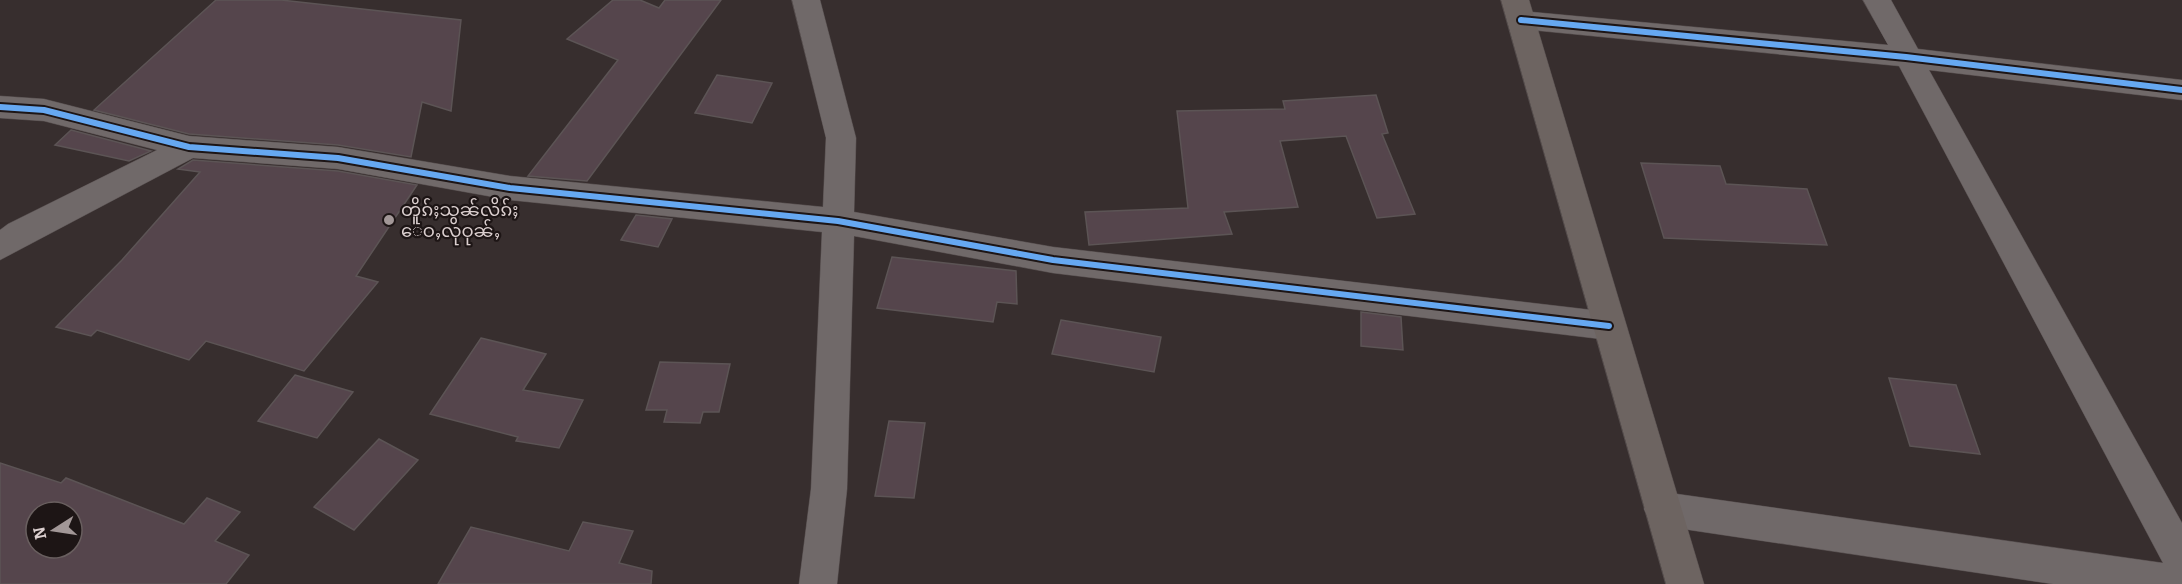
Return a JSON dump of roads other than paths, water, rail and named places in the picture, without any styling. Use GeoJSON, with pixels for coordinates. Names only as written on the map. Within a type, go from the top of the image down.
{"type":"FeatureCollection","features":[{"type":"Feature","properties":{"kind":"main road"},"geometry":{"type":"LineString","coordinates":[[1518,10],[1685,584]]}},
{"type":"Feature","properties":{"kind":"street"},"geometry":{"type":"LineString","coordinates":[[806,0],[841,138],[829,489],[818,584]]}},
{"type":"Feature","properties":{"kind":"street"},"geometry":{"type":"LineString","coordinates":[[1877,0],[2182,560]]}},
{"type":"Feature","properties":{"kind":"street"},"geometry":{"type":"LineString","coordinates":[[1518,10],[2182,90]]}},
{"type":"Feature","properties":{"kind":"street"},"geometry":{"type":"LineString","coordinates":[[0,107],[44,110],[189,147],[338,158],[510,188],[838,221],[1053,260],[1609,326]]}},
{"type":"Feature","properties":{"kind":"street"},"geometry":{"type":"LineString","coordinates":[[0,248],[19,233],[189,147]]}},
{"type":"Feature","properties":{"kind":"street"},"geometry":{"type":"LineString","coordinates":[[1663,509],[2178,584]]}},
{"type":"Feature","properties":{"kind":"place","name":"တိူၵ်ႈသွၼ်လိၵ်ႈ ေဝႇလုဝုၼ်ႇ"},"geometry":{"type":"Point","coordinates":[389,220]}}]}
